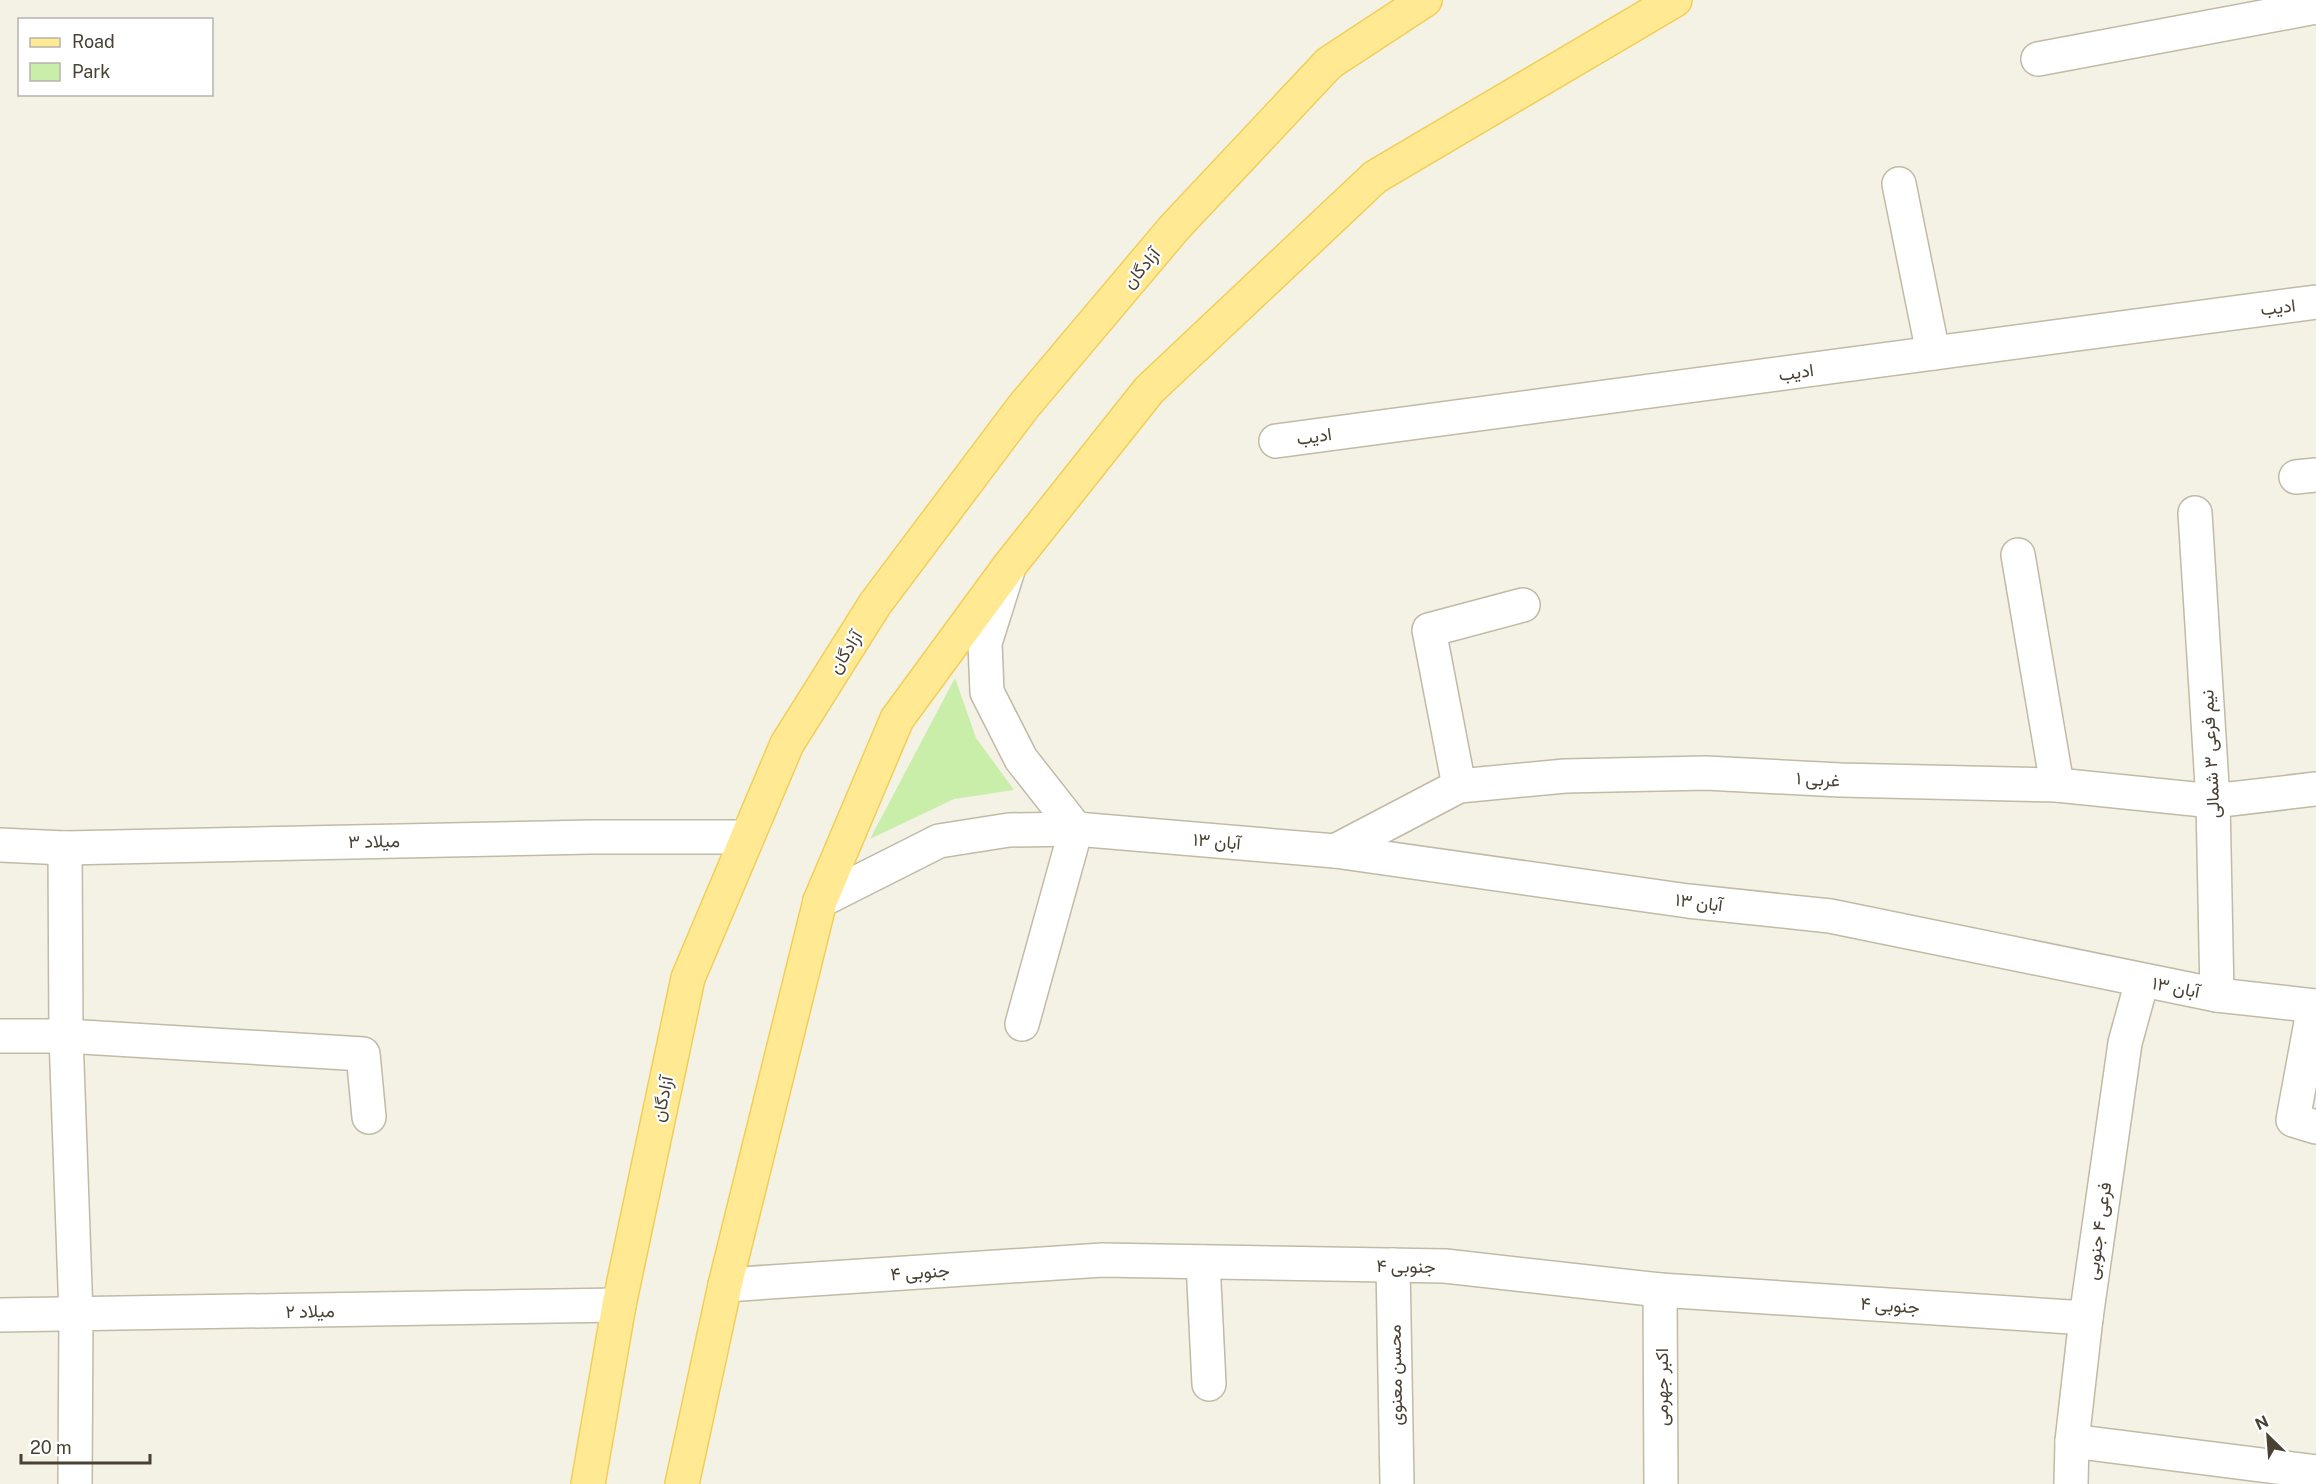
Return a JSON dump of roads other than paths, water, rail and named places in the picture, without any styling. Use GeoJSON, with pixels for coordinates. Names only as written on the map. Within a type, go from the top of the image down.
{"type":"FeatureCollection","features":[{"type":"Feature","properties":{"kind":"main road","name":"آزادگان"},"geometry":{"type":"LineString","coordinates":[[588,1484],[619,1305],[688,978],[787,744],[875,604],[1023,407],[1174,228],[1329,63],[1425,0]]}},
{"type":"Feature","properties":{"kind":"main road"},"geometry":{"type":"LineString","coordinates":[[682,1484],[725,1285],[820,901],[897,719],[1010,564],[1149,390],[1374,177],[1676,0]]}},
{"type":"Feature","properties":{"kind":"street"},"geometry":{"type":"LineString","coordinates":[[2038,59],[2316,8]]}},
{"type":"Feature","properties":{"kind":"street"},"geometry":{"type":"LineString","coordinates":[[1899,184],[1933,353]]}},
{"type":"Feature","properties":{"kind":"street","name":"اديب"},"geometry":{"type":"LineString","coordinates":[[1276,441],[2316,302]]}},
{"type":"Feature","properties":{"kind":"street","name":"نیم فرعی ۳ شمالی"},"geometry":{"type":"LineString","coordinates":[[2195,513],[2213,801],[2217,995]]}},
{"type":"Feature","properties":{"kind":"street"},"geometry":{"type":"LineString","coordinates":[[2018,555],[2057,785]]}},
{"type":"Feature","properties":{"kind":"street"},"geometry":{"type":"LineString","coordinates":[[1010,564],[985,643],[987,692],[1021,759],[1076,829],[1022,1024]]}},
{"type":"Feature","properties":{"kind":"street"},"geometry":{"type":"LineString","coordinates":[[1459,786],[1429,630],[1523,604]]}},
{"type":"Feature","properties":{"kind":"street","name":"۱ غربی"},"geometry":{"type":"LineString","coordinates":[[1335,850],[1459,786],[1565,776],[1706,773],[1840,780],[2057,785],[2213,801],[2316,789]]}},
{"type":"Feature","properties":{"kind":"street","name":"۱۳ آبان"},"geometry":{"type":"LineString","coordinates":[[820,901],[939,841],[1009,830],[1076,829],[1335,850],[1688,901],[1830,916],[2217,995],[2315,1006]]}},
{"type":"Feature","properties":{"kind":"street","name":"میلاد ۳"},"geometry":{"type":"LineString","coordinates":[[0,845],[65,848],[591,837],[747,837]]}},
{"type":"Feature","properties":{"kind":"street"},"geometry":{"type":"LineString","coordinates":[[65,848],[66,1036],[76,1315],[75,1484]]}},
{"type":"Feature","properties":{"kind":"street","name":"فرعی ۴ جنوبی"},"geometry":{"type":"LineString","coordinates":[[2071,1484],[2072,1441],[2086,1318],[2125,1043],[2142,981]]}},
{"type":"Feature","properties":{"kind":"street"},"geometry":{"type":"LineString","coordinates":[[2315,1006],[2293,1120],[2316,1127]]}},
{"type":"Feature","properties":{"kind":"street"},"geometry":{"type":"LineString","coordinates":[[0,1036],[66,1036],[363,1054],[369,1117]]}},
{"type":"Feature","properties":{"kind":"street","name":"۴ جنوبی"},"geometry":{"type":"LineString","coordinates":[[725,1285],[1102,1260],[1445,1266],[1660,1290],[2086,1318]]}},
{"type":"Feature","properties":{"kind":"street"},"geometry":{"type":"LineString","coordinates":[[1203,1262],[1209,1384]]}},
{"type":"Feature","properties":{"kind":"street","name":"محسن معنوی"},"geometry":{"type":"LineString","coordinates":[[1393,1265],[1397,1484]]}},
{"type":"Feature","properties":{"kind":"street","name":"اکبر جهرمی"},"geometry":{"type":"LineString","coordinates":[[1660,1290],[1661,1484]]}},
{"type":"Feature","properties":{"kind":"street","name":"میلاد ۲"},"geometry":{"type":"LineString","coordinates":[[0,1316],[619,1305]]}},
{"type":"Feature","properties":{"kind":"street"},"geometry":{"type":"LineString","coordinates":[[2072,1441],[2258,1474],[2316,1473]]}}]}
